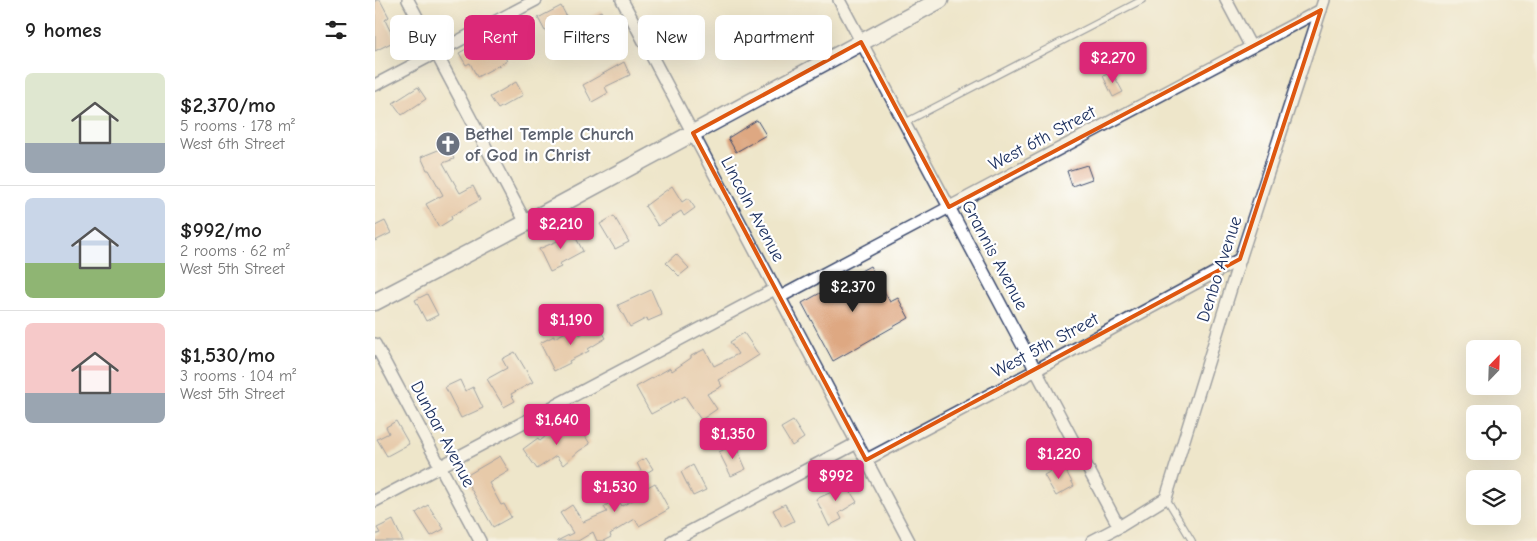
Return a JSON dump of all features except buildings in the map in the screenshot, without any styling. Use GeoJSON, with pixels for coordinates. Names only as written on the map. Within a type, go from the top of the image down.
{"type":"FeatureCollection","features":[{"type":"Feature","properties":{"kind":"main road"},"geometry":{"type":"LineString","coordinates":[[375,302],[526,223],[940,0]]}},
{"type":"Feature","properties":{"kind":"street"},"geometry":{"type":"LineString","coordinates":[[408,0],[416,15]]}},
{"type":"Feature","properties":{"kind":"street"},"geometry":{"type":"LineString","coordinates":[[454,44],[536,0]]}},
{"type":"Feature","properties":{"kind":"street","name":"Lincoln Avenue"},"geometry":{"type":"LineString","coordinates":[[623,0],[909,541]]}},
{"type":"Feature","properties":{"kind":"street","name":"Grannis Avenue"},"geometry":{"type":"LineString","coordinates":[[839,0],[1119,527]]}},
{"type":"Feature","properties":{"kind":"street"},"geometry":{"type":"LineString","coordinates":[[1226,0],[1251,47]]}},
{"type":"Feature","properties":{"kind":"street","name":"West 6th Street"},"geometry":{"type":"LineString","coordinates":[[375,501],[777,293],[949,207],[1251,47],[1322,5]]}},
{"type":"Feature","properties":{"kind":"street","name":"Denbo Avenue"},"geometry":{"type":"LineString","coordinates":[[1166,498],[1322,5]]}},
{"type":"Feature","properties":{"kind":"street"},"geometry":{"type":"LineString","coordinates":[[375,85],[423,60]]}},
{"type":"Feature","properties":{"kind":"street"},"geometry":{"type":"LineString","coordinates":[[441,60],[526,223]]}},
{"type":"Feature","properties":{"kind":"street","name":"West 5th Street"},"geometry":{"type":"LineString","coordinates":[[866,460],[1241,259]]}},
{"type":"Feature","properties":{"kind":"street","name":"Dunbar Avenue"},"geometry":{"type":"LineString","coordinates":[[375,344],[479,541]]}},
{"type":"Feature","properties":{"kind":"street"},"geometry":{"type":"LineString","coordinates":[[671,541],[857,443]]}},
{"type":"Feature","properties":{"kind":"street"},"geometry":{"type":"LineString","coordinates":[[1092,541],[1166,498]]}},
{"type":"Feature","properties":{"kind":"lane"},"geometry":{"type":"LineString","coordinates":[[904,123],[1143,0]]}},
{"type":"Feature","properties":{"kind":"lane"},"geometry":{"type":"LineString","coordinates":[[1166,498],[1192,541]]}},
{"type":"Feature","properties":{"kind":"highlighted area"},"geometry":{"type":"Polygon","coordinates":[[[1321,10],[1240,259],[866,460],[693,133],[861,42],[949,207],[1321,10]]]}},
{"type":"Feature","properties":{"kind":"place","name":"Bethel Temple Church of God in Christ"},"geometry":{"type":"Point","coordinates":[448,144]}}]}
